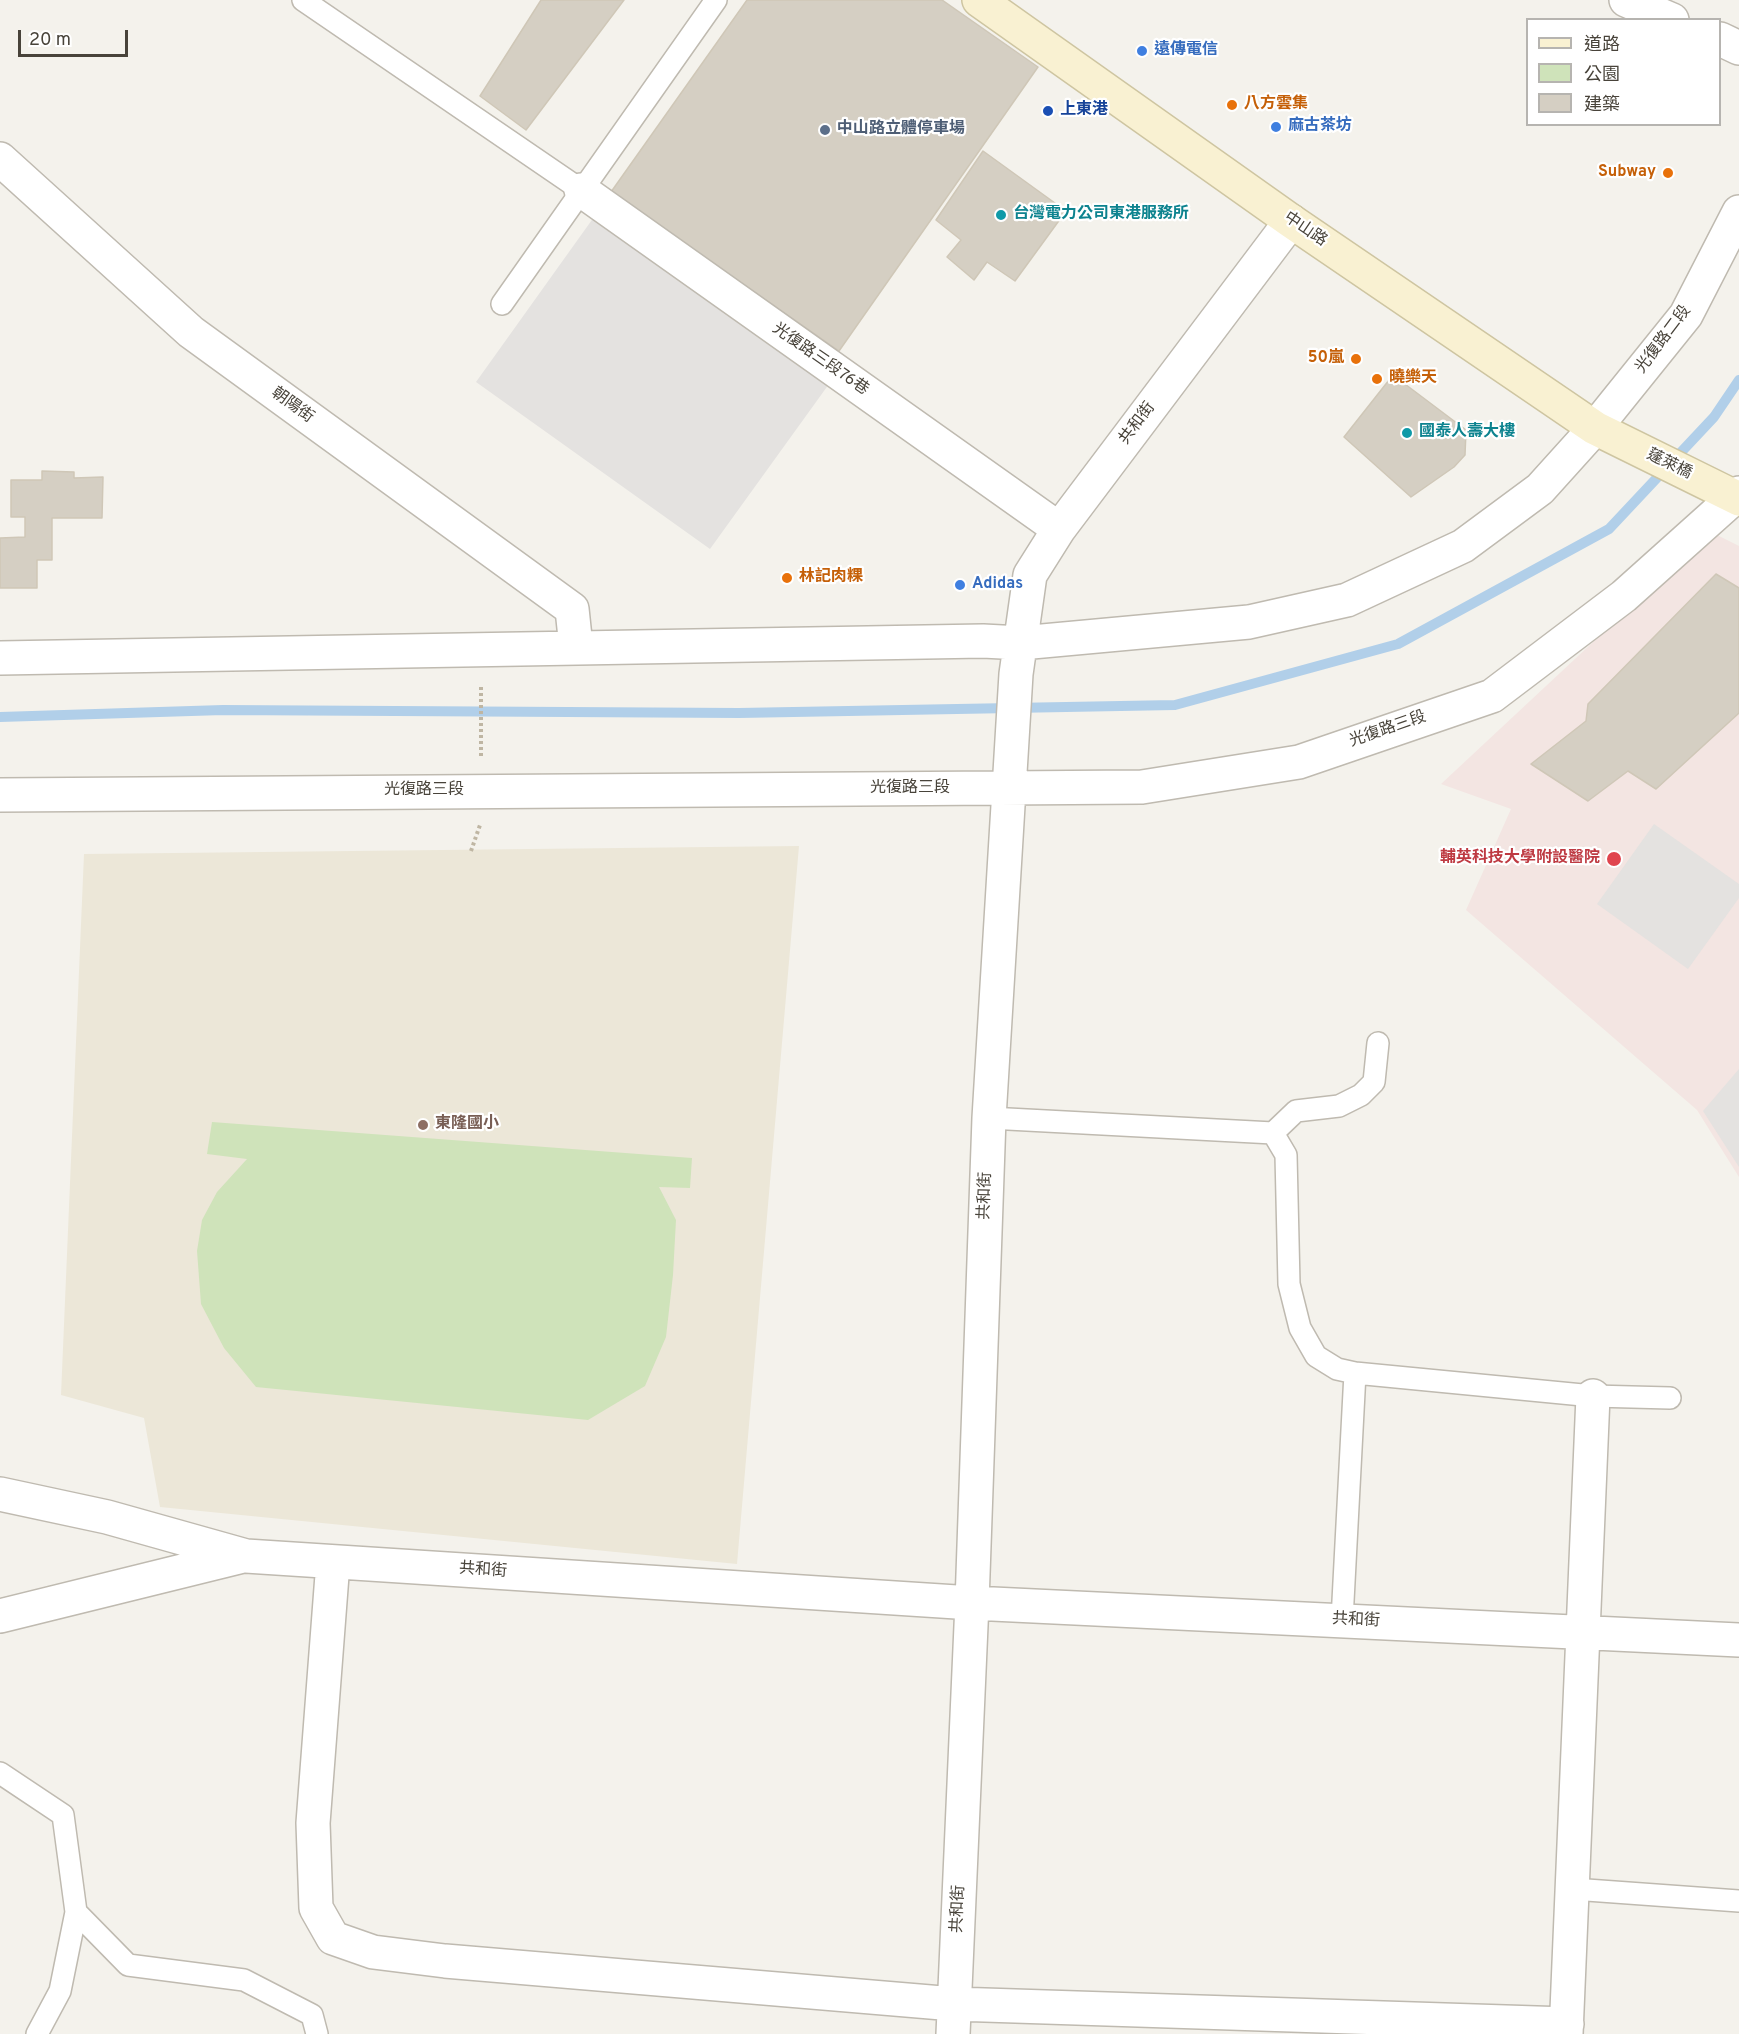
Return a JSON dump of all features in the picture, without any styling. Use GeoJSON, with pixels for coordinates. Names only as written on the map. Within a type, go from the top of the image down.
{"type":"FeatureCollection","features":[{"type":"Feature","properties":{"kind":"main road","name":"中山路"},"geometry":{"type":"LineString","coordinates":[[979,0],[1291,221],[1596,429],[1639,450]]}},
{"type":"Feature","properties":{"kind":"main road","name":"蓬萊橋"},"geometry":{"type":"LineString","coordinates":[[1639,450],[1738,497]]}},
{"type":"Feature","properties":{"kind":"street"},"geometry":{"type":"LineString","coordinates":[[1626,0],[1667,18]]}},
{"type":"Feature","properties":{"kind":"street"},"geometry":{"type":"LineString","coordinates":[[1721,40],[1739,48]]}},
{"type":"Feature","properties":{"kind":"street","name":"朝陽街"},"geometry":{"type":"LineString","coordinates":[[0,159],[191,332],[572,609],[576,647]]}},
{"type":"Feature","properties":{"kind":"street","name":"光復路三段76巷"},"geometry":{"type":"LineString","coordinates":[[580,190],[1059,529]]}},
{"type":"Feature","properties":{"kind":"street","name":"光復路二段"},"geometry":{"type":"LineString","coordinates":[[1596,429],[1686,315],[1739,213]]}},
{"type":"Feature","properties":{"kind":"street","name":"共和街"},"geometry":{"type":"LineString","coordinates":[[954,2019],[972,1604],[989,1118],[1016,674],[1030,576],[1059,529],[1291,221]]}},
{"type":"Feature","properties":{"kind":"street"},"geometry":{"type":"LineString","coordinates":[[0,658],[576,647],[1021,643],[1249,622],[1347,600],[1463,546],[1540,489],[1596,429]]}},
{"type":"Feature","properties":{"kind":"street","name":"光復路三段"},"geometry":{"type":"LineString","coordinates":[[0,795],[1142,787],[1299,762],[1492,696],[1624,596],[1738,497]]}},
{"type":"Feature","properties":{"kind":"street"},"geometry":{"type":"LineString","coordinates":[[333,1562],[313,1823],[316,1908],[333,1938],[373,1952],[954,2019],[1567,2029],[1593,1396]]}},
{"type":"Feature","properties":{"kind":"street","name":"共和街"},"geometry":{"type":"LineString","coordinates":[[0,1494],[107,1517],[246,1556],[972,1604],[1739,1640]]}},
{"type":"Feature","properties":{"kind":"street"},"geometry":{"type":"LineString","coordinates":[[0,1616],[246,1556]]}},
{"type":"Feature","properties":{"kind":"lane"},"geometry":{"type":"LineString","coordinates":[[303,0],[580,190]]}},
{"type":"Feature","properties":{"kind":"lane"},"geometry":{"type":"LineString","coordinates":[[502,304],[580,190],[716,0]]}},
{"type":"Feature","properties":{"kind":"lane"},"geometry":{"type":"LineString","coordinates":[[989,1118],[1273,1132],[1296,1111],[1339,1106],[1361,1095],[1374,1082],[1378,1043]]}},
{"type":"Feature","properties":{"kind":"lane"},"geometry":{"type":"LineString","coordinates":[[1273,1132],[1286,1155],[1289,1284],[1300,1329],[1316,1356],[1337,1369],[1355,1373],[1593,1396],[1670,1398]]}},
{"type":"Feature","properties":{"kind":"lane"},"geometry":{"type":"LineString","coordinates":[[1342,1620],[1355,1373]]}},
{"type":"Feature","properties":{"kind":"lane"},"geometry":{"type":"LineString","coordinates":[[0,1773],[63,1815],[76,1912],[60,1991],[37,2034]]}},
{"type":"Feature","properties":{"kind":"lane"},"geometry":{"type":"LineString","coordinates":[[1572,1889],[1739,1901]]}},
{"type":"Feature","properties":{"kind":"lane"},"geometry":{"type":"LineString","coordinates":[[76,1912],[128,1965],[244,1980],[312,2015],[317,2034]]}},
{"type":"Feature","properties":{"kind":"path"},"geometry":{"type":"LineString","coordinates":[[480,699],[481,765]]}},
{"type":"Feature","properties":{"kind":"path"},"geometry":{"type":"LineString","coordinates":[[471,850],[482,819]]}},
{"type":"Feature","properties":{"kind":"shaded area"},"geometry":{"type":"Polygon","coordinates":[[[594,217],[829,384],[710,549],[476,382],[594,217]]]}},
{"type":"Feature","properties":{"kind":"shaded area","name":"輔英科技大學附設醫院"},"geometry":{"type":"Polygon","coordinates":[[[1711,532],[1739,546],[1739,1177],[1697,1110],[1466,910],[1511,809],[1441,784],[1711,532]]]}},
{"type":"Feature","properties":{"kind":"shaded area"},"geometry":{"type":"Polygon","coordinates":[[[1654,824],[1739,884],[1739,898],[1688,969],[1597,904],[1654,824]]]}},
{"type":"Feature","properties":{"kind":"shaded area","name":"東隆國小"},"geometry":{"type":"Polygon","coordinates":[[[799,846],[737,1564],[160,1507],[144,1418],[61,1395],[84,854],[799,846]]]}},
{"type":"Feature","properties":{"kind":"shaded area"},"geometry":{"type":"Polygon","coordinates":[[[1739,1069],[1739,1167],[1703,1111],[1739,1069]]]}},
{"type":"Feature","properties":{"kind":"green space"},"geometry":{"type":"Polygon","coordinates":[[[212,1122],[692,1158],[690,1188],[659,1187],[676,1220],[673,1275],[666,1337],[645,1386],[588,1420],[256,1387],[224,1348],[201,1304],[197,1251],[202,1220],[217,1192],[247,1159],[207,1154],[212,1122]]]}},
{"type":"Feature","properties":{"kind":"building"},"geometry":{"type":"Polygon","coordinates":[[[541,0],[624,0],[526,130],[480,96],[541,0]]]}},
{"type":"Feature","properties":{"kind":"building","name":"中山路立體停車場"},"geometry":{"type":"Polygon","coordinates":[[[747,0],[942,0],[1038,67],[839,351],[611,192],[747,0]]]}},
{"type":"Feature","properties":{"kind":"building","name":"台灣電力公司東港服務所"},"geometry":{"type":"Polygon","coordinates":[[[983,151],[1066,211],[1015,281],[987,262],[974,280],[947,257],[961,240],[936,220],[983,151]]]}},
{"type":"Feature","properties":{"kind":"building","name":"國泰人壽大樓"},"geometry":{"type":"Polygon","coordinates":[[[1393,375],[1466,430],[1465,455],[1454,467],[1411,497],[1344,437],[1393,375]]]}},
{"type":"Feature","properties":{"kind":"building"},"geometry":{"type":"Polygon","coordinates":[[[42,471],[74,472],[74,478],[103,477],[102,518],[52,518],[52,560],[37,560],[37,588],[0,588],[0,538],[25,537],[25,517],[11,517],[11,480],[42,480],[42,471]]]}},
{"type":"Feature","properties":{"kind":"building"},"geometry":{"type":"Polygon","coordinates":[[[1716,574],[1739,588],[1739,713],[1656,789],[1628,771],[1588,801],[1531,764],[1586,721],[1588,704],[1716,574]]]}},
{"type":"Feature","properties":{"kind":"waterway"},"geometry":{"type":"LineString","coordinates":[[0,717],[223,710],[739,713],[1175,705],[1398,644],[1609,529],[1714,417],[1739,380]]}},
{"type":"Feature","properties":{"kind":"place","name":"遠傳電信"},"geometry":{"type":"Point","coordinates":[1142,51]}},
{"type":"Feature","properties":{"kind":"place","name":"八方雲集"},"geometry":{"type":"Point","coordinates":[1232,105]}},
{"type":"Feature","properties":{"kind":"place","name":"上東港"},"geometry":{"type":"Point","coordinates":[1048,111]}},
{"type":"Feature","properties":{"kind":"place","name":"麻古茶坊"},"geometry":{"type":"Point","coordinates":[1276,127]}},
{"type":"Feature","properties":{"kind":"place","name":"中山路立體停車場"},"geometry":{"type":"Point","coordinates":[825,130]}},
{"type":"Feature","properties":{"kind":"place","name":"Subway"},"geometry":{"type":"Point","coordinates":[1668,173]}},
{"type":"Feature","properties":{"kind":"place","name":"台灣電力公司東港服務所"},"geometry":{"type":"Point","coordinates":[1001,215]}},
{"type":"Feature","properties":{"kind":"place","name":"50嵐"},"geometry":{"type":"Point","coordinates":[1356,359]}},
{"type":"Feature","properties":{"kind":"place","name":"曉樂天"},"geometry":{"type":"Point","coordinates":[1377,379]}},
{"type":"Feature","properties":{"kind":"place","name":"國泰人壽大樓"},"geometry":{"type":"Point","coordinates":[1407,433]}},
{"type":"Feature","properties":{"kind":"place","name":"林記肉粿"},"geometry":{"type":"Point","coordinates":[787,578]}},
{"type":"Feature","properties":{"kind":"place","name":"Adidas"},"geometry":{"type":"Point","coordinates":[960,585]}},
{"type":"Feature","properties":{"kind":"place","name":"輔英科技大學附設醫院"},"geometry":{"type":"Point","coordinates":[1614,859]}},
{"type":"Feature","properties":{"kind":"place","name":"東隆國小"},"geometry":{"type":"Point","coordinates":[423,1125]}}]}
